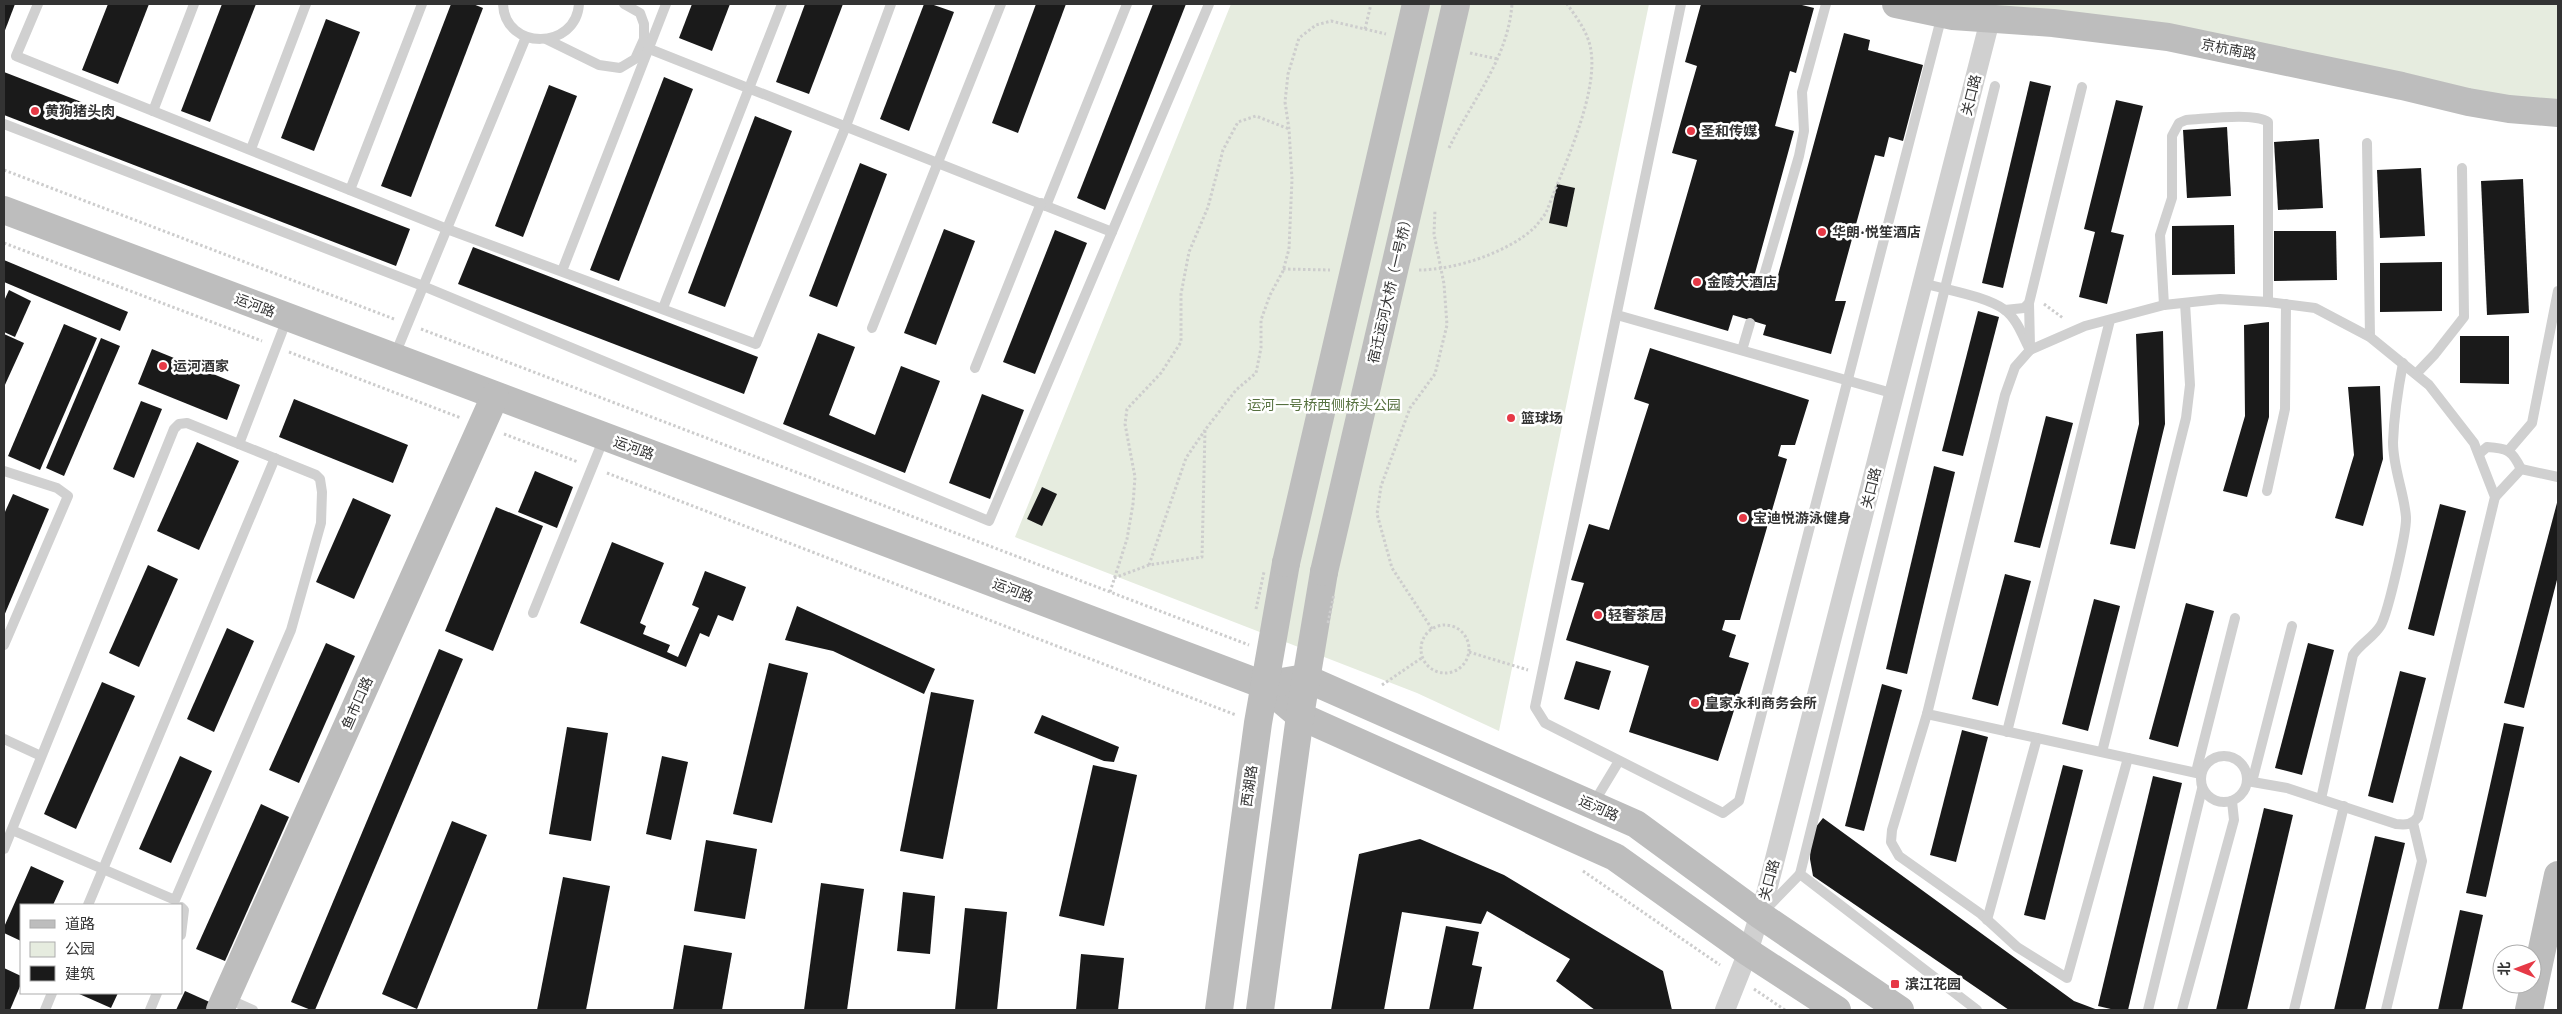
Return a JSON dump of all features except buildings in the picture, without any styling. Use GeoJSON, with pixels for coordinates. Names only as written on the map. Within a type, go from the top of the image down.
{"type":"FeatureCollection","features":[{"type":"Feature","properties":{"kind":"street","name":"西湖路"},"geometry":{"type":"LineString","coordinates":[[1219,1010],[1258,723],[1286,563],[1416,4]]}},
{"type":"Feature","properties":{"kind":"street","name":"宿迁运河大桥（一号桥）"},"geometry":{"type":"LineString","coordinates":[[1306,678],[1324,572],[1456,4]]}},
{"type":"Feature","properties":{"kind":"street","name":"京杭南路"},"geometry":{"type":"LineString","coordinates":[[1896,4],[1942,14],[1990,20],[2053,23],[2168,37],[2402,86],[2468,102],[2509,109],[2558,113]]}},
{"type":"Feature","properties":{"kind":"street","name":"关口路"},"geometry":{"type":"LineString","coordinates":[[1725,1010],[1748,952],[1760,914],[1990,20]]}},
{"type":"Feature","properties":{"kind":"street","name":"运河路"},"geometry":{"type":"LineString","coordinates":[[4,210],[1264,686],[1300,716],[1615,857],[1748,952],[1837,1010]]}},
{"type":"Feature","properties":{"kind":"street","name":"鱼市口路"},"geometry":{"type":"LineString","coordinates":[[223,1004],[495,396]]}},
{"type":"Feature","properties":{"kind":"street","name":"运河路"},"geometry":{"type":"LineString","coordinates":[[1306,678],[1636,824],[1760,914],[1900,1010]]}},
{"type":"Feature","properties":{"kind":"street"},"geometry":{"type":"LineString","coordinates":[[1260,1010],[1306,678],[1264,686]]}},
{"type":"Feature","properties":{"kind":"street"},"geometry":{"type":"LineString","coordinates":[[2529,1010],[2558,879]]}},
{"type":"Feature","properties":{"kind":"lane"},"geometry":{"type":"LineString","coordinates":[[38,4],[16,56],[447,229],[756,344],[846,126],[891,4]]}},
{"type":"Feature","properties":{"kind":"lane"},"geometry":{"type":"LineString","coordinates":[[153,111],[194,4]]}},
{"type":"Feature","properties":{"kind":"lane"},"geometry":{"type":"LineString","coordinates":[[251,150],[306,4]]}},
{"type":"Feature","properties":{"kind":"lane"},"geometry":{"type":"LineString","coordinates":[[350,190],[422,4]]}},
{"type":"Feature","properties":{"kind":"lane"},"geometry":{"type":"LineString","coordinates":[[503,4],[508,21],[516,31],[526,37],[546,39],[608,68],[620,68],[628,64],[645,47],[644,24],[640,13],[624,4]]}},
{"type":"Feature","properties":{"kind":"lane"},"geometry":{"type":"LineString","coordinates":[[546,39],[564,33],[574,23],[579,4]]}},
{"type":"Feature","properties":{"kind":"lane"},"geometry":{"type":"LineString","coordinates":[[562,271],[645,47],[666,4]]}},
{"type":"Feature","properties":{"kind":"lane"},"geometry":{"type":"LineString","coordinates":[[663,308],[782,4]]}},
{"type":"Feature","properties":{"kind":"lane"},"geometry":{"type":"LineString","coordinates":[[872,328],[1002,4]]}},
{"type":"Feature","properties":{"kind":"lane"},"geometry":{"type":"LineString","coordinates":[[975,368],[1127,4]]}},
{"type":"Feature","properties":{"kind":"lane"},"geometry":{"type":"LineString","coordinates":[[4,124],[423,286],[989,521],[1209,4]]}},
{"type":"Feature","properties":{"kind":"lane"},"geometry":{"type":"LineString","coordinates":[[1681,4],[1536,708],[1545,723],[1724,813],[1739,800],[1942,14]]}},
{"type":"Feature","properties":{"kind":"lane"},"geometry":{"type":"LineString","coordinates":[[1760,286],[1799,156],[1804,130],[1802,92],[1826,4]]}},
{"type":"Feature","properties":{"kind":"lane"},"geometry":{"type":"LineString","coordinates":[[394,358],[526,37]]}},
{"type":"Feature","properties":{"kind":"lane"},"geometry":{"type":"LineString","coordinates":[[645,47],[1112,232]]}},
{"type":"Feature","properties":{"kind":"lane"},"geometry":{"type":"LineString","coordinates":[[1760,914],[1800,874],[1995,86]]}},
{"type":"Feature","properties":{"kind":"lane"},"geometry":{"type":"LineString","coordinates":[[2030,350],[2029,303],[2082,87]]}},
{"type":"Feature","properties":{"kind":"lane"},"geometry":{"type":"LineString","coordinates":[[2164,305],[2160,235],[2172,198],[2172,136],[2179,123],[2186,120],[2237,118],[2262,118],[2268,122],[2268,302]]}},
{"type":"Feature","properties":{"kind":"lane"},"geometry":{"type":"LineString","coordinates":[[2367,143],[2370,337]]}},
{"type":"Feature","properties":{"kind":"lane"},"geometry":{"type":"LineString","coordinates":[[2416,374],[2464,317],[2462,168]]}},
{"type":"Feature","properties":{"kind":"lane"},"geometry":{"type":"LineString","coordinates":[[1923,283],[1989,302],[2005,310],[2015,322],[2030,350]]}},
{"type":"Feature","properties":{"kind":"lane"},"geometry":{"type":"LineString","coordinates":[[2508,451],[2532,423],[2558,291]]}},
{"type":"Feature","properties":{"kind":"lane"},"geometry":{"type":"LineString","coordinates":[[2128,758],[2067,978],[2017,947],[1988,920],[1899,856],[1891,842],[1892,830],[1927,714],[2005,395],[2015,367],[2030,350],[2085,326],[2164,305],[2220,299],[2268,302],[2315,308],[2370,337],[2429,385],[2462,425],[2479,454],[2495,497]]}},
{"type":"Feature","properties":{"kind":"lane"},"geometry":{"type":"LineString","coordinates":[[2005,310],[2024,308],[2029,303]]}},
{"type":"Feature","properties":{"kind":"lane"},"geometry":{"type":"LineString","coordinates":[[2102,752],[2186,418],[2190,385],[2185,303]]}},
{"type":"Feature","properties":{"kind":"lane"},"geometry":{"type":"LineString","coordinates":[[2267,491],[2286,409],[2286,304]]}},
{"type":"Feature","properties":{"kind":"lane"},"geometry":{"type":"LineString","coordinates":[[1617,315],[1895,394]]}},
{"type":"Feature","properties":{"kind":"lane"},"geometry":{"type":"LineString","coordinates":[[239,444],[288,317]]}},
{"type":"Feature","properties":{"kind":"lane"},"geometry":{"type":"LineString","coordinates":[[2007,732],[2110,320]]}},
{"type":"Feature","properties":{"kind":"lane"},"geometry":{"type":"LineString","coordinates":[[1742,350],[1750,323]]}},
{"type":"Feature","properties":{"kind":"lane"},"geometry":{"type":"LineString","coordinates":[[2322,799],[2352,655],[2361,643],[2374,635],[2381,625],[2388,606],[2406,520],[2404,499],[2398,482],[2393,444],[2397,395],[2403,363]]}},
{"type":"Feature","properties":{"kind":"lane"},"geometry":{"type":"LineString","coordinates":[[4,849],[174,429],[179,424],[187,422],[316,475],[320,479],[323,509],[322,523],[292,630],[179,904],[104,869],[12,830]]}},
{"type":"Feature","properties":{"kind":"lane"},"geometry":{"type":"LineString","coordinates":[[533,613],[604,437]]}},
{"type":"Feature","properties":{"kind":"lane"},"geometry":{"type":"LineString","coordinates":[[2479,454],[2487,447],[2502,448],[2514,454],[2521,469]]}},
{"type":"Feature","properties":{"kind":"lane"},"geometry":{"type":"LineString","coordinates":[[88,904],[275,458]]}},
{"type":"Feature","properties":{"kind":"lane"},"geometry":{"type":"LineString","coordinates":[[2521,469],[2558,477]]}},
{"type":"Feature","properties":{"kind":"lane"},"geometry":{"type":"LineString","coordinates":[[2247,782],[2287,788],[2396,824],[2406,825],[2414,823],[2418,817],[2495,497],[2521,469]]}},
{"type":"Feature","properties":{"kind":"lane"},"geometry":{"type":"LineString","coordinates":[[4,471],[57,488],[68,496],[4,645]]}},
{"type":"Feature","properties":{"kind":"lane"},"geometry":{"type":"LineString","coordinates":[[2148,1010],[2202,789],[2201,774],[2198,768],[2235,618]]}},
{"type":"Feature","properties":{"kind":"lane"},"geometry":{"type":"LineString","coordinates":[[2202,789],[2213,800],[2220,803],[2232,801],[2240,796],[2247,782],[2253,778],[2292,626]]}},
{"type":"Feature","properties":{"kind":"lane"},"geometry":{"type":"LineString","coordinates":[[1927,714],[2201,774]]}},
{"type":"Feature","properties":{"kind":"lane"},"geometry":{"type":"LineString","coordinates":[[1988,920],[2037,738]]}},
{"type":"Feature","properties":{"kind":"lane"},"geometry":{"type":"LineString","coordinates":[[4,739],[41,756]]}},
{"type":"Feature","properties":{"kind":"lane"},"geometry":{"type":"LineString","coordinates":[[2201,774],[2209,761],[2224,756],[2239,761],[2244,768],[2247,782]]}},
{"type":"Feature","properties":{"kind":"lane"},"geometry":{"type":"LineString","coordinates":[[1592,805],[1619,761]]}},
{"type":"Feature","properties":{"kind":"lane"},"geometry":{"type":"LineString","coordinates":[[2182,1010],[2234,820],[2232,801]]}},
{"type":"Feature","properties":{"kind":"lane"},"geometry":{"type":"LineString","coordinates":[[2294,1010],[2344,806]]}},
{"type":"Feature","properties":{"kind":"lane"},"geometry":{"type":"LineString","coordinates":[[2386,1010],[2422,861],[2414,823]]}},
{"type":"Feature","properties":{"kind":"lane"},"geometry":{"type":"LineString","coordinates":[[1800,874],[1977,1010]]}},
{"type":"Feature","properties":{"kind":"lane"},"geometry":{"type":"LineString","coordinates":[[182,908],[184,910],[182,927]]}},
{"type":"Feature","properties":{"kind":"lane"},"geometry":{"type":"LineString","coordinates":[[45,1010],[52,994]]}},
{"type":"Feature","properties":{"kind":"lane"},"geometry":{"type":"LineString","coordinates":[[150,1010],[157,994]]}},
{"type":"Feature","properties":{"kind":"lane"},"geometry":{"type":"LineString","coordinates":[[223,1004],[253,1010]]}},
{"type":"Feature","properties":{"kind":"path"},"geometry":{"type":"LineString","coordinates":[[1365,30],[1371,4]]}},
{"type":"Feature","properties":{"kind":"path"},"geometry":{"type":"LineString","coordinates":[[1445,156],[1506,43],[1512,4]]}},
{"type":"Feature","properties":{"kind":"path"},"geometry":{"type":"LineString","coordinates":[[1411,270],[1441,267],[1494,253],[1534,228],[1546,213],[1590,88],[1591,51],[1583,28],[1567,4]]}},
{"type":"Feature","properties":{"kind":"path"},"geometry":{"type":"LineString","coordinates":[[1149,565],[1186,458],[1236,390],[1256,372],[1261,348],[1261,320],[1270,295],[1283,270],[1289,249],[1291,212],[1289,129],[1285,102],[1288,74],[1299,38],[1316,25],[1331,21],[1395,36]]}},
{"type":"Feature","properties":{"kind":"path"},"geometry":{"type":"LineString","coordinates":[[1469,53],[1498,59]]}},
{"type":"Feature","properties":{"kind":"path"},"geometry":{"type":"LineString","coordinates":[[1110,592],[1127,539],[1135,477],[1126,431],[1127,409],[1161,373],[1181,342],[1181,294],[1189,252],[1208,207],[1223,150],[1238,122],[1256,116],[1289,129]]}},
{"type":"Feature","properties":{"kind":"path"},"geometry":{"type":"LineString","coordinates":[[1432,629],[1392,568],[1377,514],[1381,486],[1410,408],[1435,374],[1446,325],[1441,267],[1434,234],[1435,202]]}},
{"type":"Feature","properties":{"kind":"path"},"geometry":{"type":"LineString","coordinates":[[4,243],[1258,723]]}},
{"type":"Feature","properties":{"kind":"path"},"geometry":{"type":"LineString","coordinates":[[1283,270],[1339,270]]}},
{"type":"Feature","properties":{"kind":"path"},"geometry":{"type":"LineString","coordinates":[[2032,292],[2062,318],[2085,326]]}},
{"type":"Feature","properties":{"kind":"path"},"geometry":{"type":"LineString","coordinates":[[1114,578],[1149,565],[1202,558],[1205,430]]}},
{"type":"Feature","properties":{"kind":"path"},"geometry":{"type":"LineString","coordinates":[[1447,625],[1461,631],[1466,637],[1469,652],[1462,666],[1448,673],[1433,670],[1422,657],[1422,642],[1432,629],[1447,625]]}},
{"type":"Feature","properties":{"kind":"path"},"geometry":{"type":"LineString","coordinates":[[1469,652],[1542,674]]}},
{"type":"Feature","properties":{"kind":"path"},"geometry":{"type":"LineString","coordinates":[[1377,690],[1422,657]]}},
{"type":"Feature","properties":{"kind":"path"},"geometry":{"type":"LineString","coordinates":[[1576,867],[1785,1010]]}},
{"type":"Feature","properties":{"kind":"green space","name":"运河一号桥西侧桥头公园"},"geometry":{"type":"Polygon","coordinates":[[[1231,4],[1649,4],[1499,731],[1417,693],[1015,537],[1231,4]]]}},
{"type":"Feature","properties":{"kind":"green space"},"geometry":{"type":"Polygon","coordinates":[[[1942,4],[2558,4],[2558,104],[1942,4]]]}},
{"type":"Feature","properties":{"kind":"place","name":"黄狗猪头肉"},"geometry":{"type":"Point","coordinates":[35,111]}},
{"type":"Feature","properties":{"kind":"place","name":"圣和传媒"},"geometry":{"type":"Point","coordinates":[1691,131]}},
{"type":"Feature","properties":{"kind":"place","name":"华朗·悦笙酒店"},"geometry":{"type":"Point","coordinates":[1822,232]}},
{"type":"Feature","properties":{"kind":"place","name":"金陵大酒店"},"geometry":{"type":"Point","coordinates":[1697,282]}},
{"type":"Feature","properties":{"kind":"place","name":"运河酒家"},"geometry":{"type":"Point","coordinates":[163,366]}},
{"type":"Feature","properties":{"kind":"place","name":"篮球场"},"geometry":{"type":"Point","coordinates":[1511,418]}},
{"type":"Feature","properties":{"kind":"place","name":"宝迪悦游泳健身"},"geometry":{"type":"Point","coordinates":[1743,518]}},
{"type":"Feature","properties":{"kind":"place","name":"轻奢茶居"},"geometry":{"type":"Point","coordinates":[1598,615]}},
{"type":"Feature","properties":{"kind":"place","name":"皇家永利商务会所"},"geometry":{"type":"Point","coordinates":[1695,703]}},
{"type":"Feature","properties":{"kind":"place","name":"滨江花园"},"geometry":{"type":"Point","coordinates":[1895,984]}}]}
